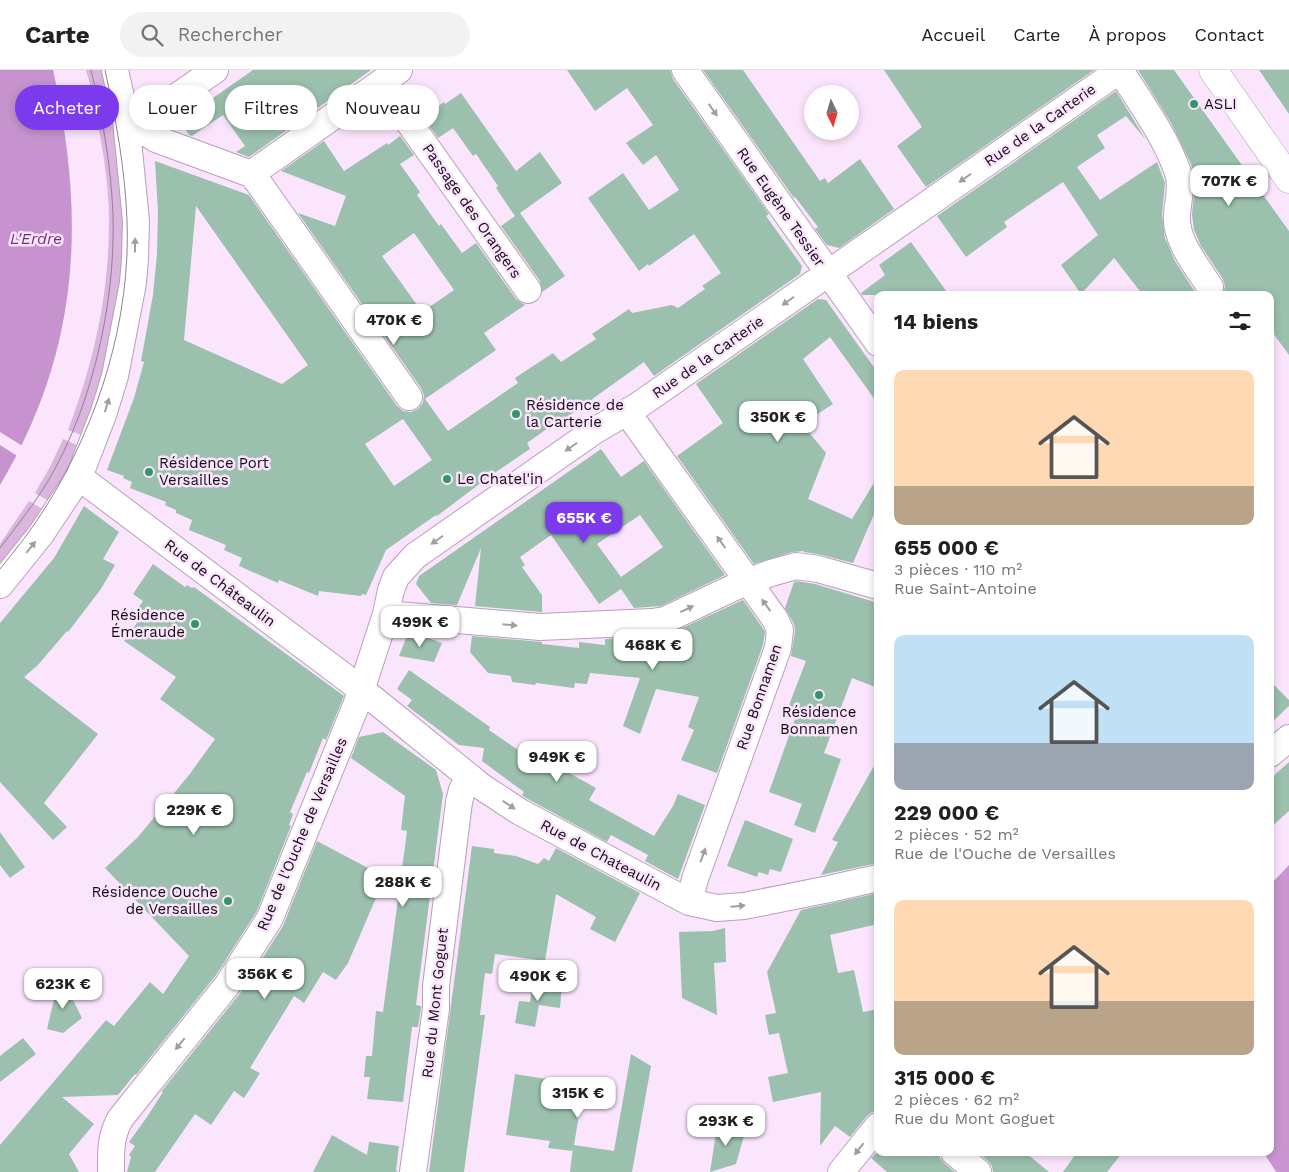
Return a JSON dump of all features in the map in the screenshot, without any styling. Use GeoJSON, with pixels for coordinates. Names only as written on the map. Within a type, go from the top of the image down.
{"type":"FeatureCollection","features":[{"type":"Feature","properties":{"kind":"main road"},"geometry":{"type":"LineString","coordinates":[[1213,70],[1289,179]]}},
{"type":"Feature","properties":{"kind":"street"},"geometry":{"type":"LineString","coordinates":[[0,585],[41,534],[78,477],[116,376],[133,283],[136,222],[126,120],[115,70]]}},
{"type":"Feature","properties":{"kind":"street"},"geometry":{"type":"LineString","coordinates":[[126,120],[156,111],[215,70]]}},
{"type":"Feature","properties":{"kind":"street","name":"Rue Eugène Tessier"},"geometry":{"type":"LineString","coordinates":[[684,70],[874,337]]}},
{"type":"Feature","properties":{"kind":"street"},"geometry":{"type":"LineString","coordinates":[[1120,70],[1162,138],[1172,158],[1180,180],[1177,215],[1178,228],[1186,249],[1210,287]]}},
{"type":"Feature","properties":{"kind":"street","name":"Rue de la Carterie"},"geometry":{"type":"LineString","coordinates":[[362,690],[396,577],[415,556],[594,431],[639,405],[1120,70]]}},
{"type":"Feature","properties":{"kind":"street"},"geometry":{"type":"LineString","coordinates":[[251,174],[390,76]]}},
{"type":"Feature","properties":{"kind":"street","name":"Passage des Orangers"},"geometry":{"type":"LineString","coordinates":[[390,76],[528,290]]}},
{"type":"Feature","properties":{"kind":"street"},"geometry":{"type":"LineString","coordinates":[[126,120],[156,139],[251,174],[409,398]]}},
{"type":"Feature","properties":{"kind":"street","name":"Rue Bonnamen"},"geometry":{"type":"LineString","coordinates":[[627,412],[776,620],[780,630],[780,640],[775,657],[695,879],[690,902]]}},
{"type":"Feature","properties":{"kind":"street","name":"Rue de Châteaulin"},"geometry":{"type":"LineString","coordinates":[[78,477],[362,690]]}},
{"type":"Feature","properties":{"kind":"street"},"geometry":{"type":"LineString","coordinates":[[386,614],[540,628],[652,622],[664,620],[749,582],[796,566],[818,569],[874,585]]}},
{"type":"Feature","properties":{"kind":"street","name":"Rue de l'Ouche de Versailles"},"geometry":{"type":"LineString","coordinates":[[111,1172],[111,1141],[113,1131],[120,1119],[228,984],[265,928],[362,690]]}},
{"type":"Feature","properties":{"kind":"street","name":"Rue de Chateaulin"},"geometry":{"type":"LineString","coordinates":[[362,690],[469,777],[520,812],[690,902],[717,908],[744,906],[874,879]]}},
{"type":"Feature","properties":{"kind":"street"},"geometry":{"type":"LineString","coordinates":[[1274,751],[1289,738]]}},
{"type":"Feature","properties":{"kind":"street","name":"Rue du Mont Goguet"},"geometry":{"type":"LineString","coordinates":[[413,1172],[436,1009],[436,986],[459,802],[462,790],[469,777]]}},
{"type":"Feature","properties":{"kind":"street"},"geometry":{"type":"LineString","coordinates":[[841,1172],[874,1131]]}},
{"type":"Feature","properties":{"kind":"street"},"geometry":{"type":"LineString","coordinates":[[959,1156],[978,1172]]}},
{"type":"Feature","properties":{"kind":"shaded area"},"geometry":{"type":"Polygon","coordinates":[[[86,70],[109,70],[113,84],[90,85],[86,70]]]}},
{"type":"Feature","properties":{"kind":"shaded area"},"geometry":{"type":"Polygon","coordinates":[[[99,130],[118,130],[130,254],[89,438],[68,430],[92,354],[103,302],[109,221],[108,190],[99,130]]]}},
{"type":"Feature","properties":{"kind":"shaded area"},"geometry":{"type":"Polygon","coordinates":[[[63,439],[84,448],[54,504],[35,493],[63,439]]]}},
{"type":"Feature","properties":{"kind":"shaded area"},"geometry":{"type":"Polygon","coordinates":[[[29,501],[49,513],[0,578],[0,544],[29,501]]]}},
{"type":"Feature","properties":{"kind":"shaded area"},"geometry":{"type":"Polygon","coordinates":[[[1289,865],[1289,1172],[1276,1172],[1266,1156],[1274,1156],[1274,881],[1289,865]]]}},
{"type":"Feature","properties":{"kind":"water","name":"L'Erdre"},"geometry":{"type":"Polygon","coordinates":[[[0,70],[53,70],[56,85],[15,85],[15,130],[64,130],[70,179],[72,232],[69,283],[61,334],[47,384],[27,435],[0,485],[0,70]]]}},
{"type":"Feature","properties":{"kind":"pier"},"geometry":{"type":"Polygon","coordinates":[[[0,432],[24,447],[19,457],[0,445],[0,432]]]}},
{"type":"Feature","properties":{"kind":"building"},"geometry":{"type":"Polygon","coordinates":[[[253,70],[371,70],[350,85],[327,85],[327,101],[317,109],[317,85],[232,85],[253,70]]]}},
{"type":"Feature","properties":{"kind":"building"},"geometry":{"type":"Polygon","coordinates":[[[567,70],[670,70],[673,79],[769,214],[766,216],[802,266],[800,274],[654,376],[644,362],[556,425],[555,423],[527,443],[530,449],[386,550],[366,595],[319,591],[318,596],[279,580],[278,583],[239,566],[242,558],[224,550],[226,545],[189,530],[192,520],[176,513],[176,510],[165,505],[166,502],[130,488],[132,482],[123,478],[124,476],[107,470],[134,398],[144,362],[141,361],[153,295],[157,254],[158,212],[155,161],[249,195],[397,406],[403,411],[411,412],[418,409],[423,403],[424,395],[421,388],[298,213],[335,226],[346,196],[281,171],[324,141],[344,171],[400,136],[414,155],[400,164],[420,192],[417,195],[439,226],[441,224],[462,253],[476,243],[516,299],[525,305],[484,333],[496,350],[425,399],[448,431],[518,383],[515,378],[553,353],[561,362],[596,339],[592,334],[629,309],[632,313],[672,305],[678,308],[705,289],[702,286],[721,273],[694,234],[639,271],[588,198],[623,173],[649,210],[679,190],[656,155],[643,165],[626,143],[653,125],[627,88],[595,111],[567,70]],[[196,206],[184,340],[282,384],[308,365],[196,206]],[[414,233],[382,256],[422,312],[454,290],[414,233]],[[403,419],[365,444],[394,486],[432,460],[403,419]]]}},
{"type":"Feature","properties":{"kind":"building"},"geometry":{"type":"Polygon","coordinates":[[[703,70],[743,70],[820,181],[825,178],[828,183],[860,159],[894,209],[839,248],[827,245],[815,229],[818,227],[794,198],[703,70]]]}},
{"type":"Feature","properties":{"kind":"building"},"geometry":{"type":"Polygon","coordinates":[[[884,70],[1094,70],[926,187],[897,146],[922,127],[884,70]]]}},
{"type":"Feature","properties":{"kind":"building"},"geometry":{"type":"Polygon","coordinates":[[[1138,70],[1174,70],[1289,231],[1289,355],[1274,334],[1274,291],[1224,291],[1225,287],[1223,279],[1201,246],[1194,230],[1192,215],[1195,180],[1191,164],[1171,123],[1138,70]]]}},
{"type":"Feature","properties":{"kind":"building"},"geometry":{"type":"Polygon","coordinates":[[[1259,70],[1289,70],[1289,114],[1259,70]]]}},
{"type":"Feature","properties":{"kind":"building"},"geometry":{"type":"Polygon","coordinates":[[[225,90],[225,118],[223,115],[215,120],[215,97],[225,90]]]}},
{"type":"Feature","properties":{"kind":"building"},"geometry":{"type":"Polygon","coordinates":[[[1116,91],[1146,140],[1126,116],[1097,135],[1105,148],[1077,167],[1100,200],[1157,162],[1165,183],[1162,215],[1165,238],[1175,261],[1194,291],[1140,291],[1114,258],[1084,291],[1079,291],[1061,265],[1098,235],[1063,182],[1004,222],[1007,227],[966,257],[937,216],[1116,91]]]}},
{"type":"Feature","properties":{"kind":"building"},"geometry":{"type":"Polygon","coordinates":[[[461,93],[516,171],[540,152],[562,183],[520,213],[565,276],[542,292],[540,281],[501,226],[515,216],[496,188],[498,186],[476,154],[473,156],[453,128],[438,138],[432,130],[439,130],[439,106],[444,102],[445,104],[461,93]]]}},
{"type":"Feature","properties":{"kind":"building"},"geometry":{"type":"Polygon","coordinates":[[[186,130],[201,130],[192,136],[186,130]]]}},
{"type":"Feature","properties":{"kind":"building"},"geometry":{"type":"Polygon","coordinates":[[[234,130],[287,130],[249,157],[236,152],[245,146],[234,130]]]}},
{"type":"Feature","properties":{"kind":"building"},"geometry":{"type":"Polygon","coordinates":[[[911,242],[946,291],[874,291],[874,295],[862,295],[861,293],[885,275],[879,265],[911,242]]]}},
{"type":"Feature","properties":{"kind":"building"},"geometry":{"type":"Polygon","coordinates":[[[818,299],[826,300],[874,367],[874,398],[830,337],[803,359],[833,404],[802,424],[826,453],[808,499],[852,519],[874,483],[874,514],[853,563],[804,551],[792,552],[754,564],[677,456],[723,423],[696,384],[818,299]]]}},
{"type":"Feature","properties":{"kind":"building"},"geometry":{"type":"Polygon","coordinates":[[[601,449],[621,477],[644,461],[725,575],[661,606],[634,608],[621,589],[599,604],[551,535],[520,557],[525,565],[522,567],[542,595],[542,612],[475,606],[481,548],[457,605],[431,603],[416,584],[419,576],[601,449]],[[640,515],[597,544],[621,577],[663,547],[640,515]]]}},
{"type":"Feature","properties":{"kind":"building"},"geometry":{"type":"Polygon","coordinates":[[[84,506],[119,532],[103,559],[115,565],[101,589],[68,632],[38,665],[24,677],[98,734],[44,803],[67,827],[53,840],[0,782],[0,623],[54,558],[84,506]]]}},
{"type":"Feature","properties":{"kind":"building"},"geometry":{"type":"Polygon","coordinates":[[[153,564],[185,587],[187,585],[192,588],[194,587],[344,696],[326,740],[323,738],[290,812],[293,814],[289,825],[291,826],[257,911],[216,975],[118,1095],[62,1097],[94,1124],[69,1154],[79,1172],[0,1172],[0,1145],[106,1020],[114,1026],[150,982],[163,994],[189,956],[105,868],[138,837],[189,775],[215,739],[160,699],[176,677],[124,641],[139,620],[133,615],[143,601],[133,594],[153,564]]]}},
{"type":"Feature","properties":{"kind":"building"},"geometry":{"type":"Polygon","coordinates":[[[794,582],[815,584],[874,602],[874,686],[852,678],[824,753],[841,759],[815,833],[794,825],[802,804],[769,792],[796,716],[786,713],[806,661],[791,656],[795,631],[794,624],[785,608],[794,582]]]}},
{"type":"Feature","properties":{"kind":"building"},"geometry":{"type":"Polygon","coordinates":[[[743,600],[765,632],[763,645],[717,773],[681,760],[694,730],[688,727],[699,697],[656,689],[640,734],[623,726],[640,678],[590,673],[587,684],[575,683],[574,688],[512,682],[511,676],[488,673],[470,652],[472,636],[542,642],[542,644],[579,648],[579,642],[605,645],[605,639],[667,635],[743,600]]]}},
{"type":"Feature","properties":{"kind":"building"},"geometry":{"type":"Polygon","coordinates":[[[409,631],[442,643],[434,662],[399,656],[409,631]]]}},
{"type":"Feature","properties":{"kind":"building"},"geometry":{"type":"Polygon","coordinates":[[[409,670],[490,727],[489,730],[547,770],[548,768],[550,770],[553,764],[596,788],[589,800],[654,836],[673,806],[678,794],[705,805],[678,879],[645,861],[648,855],[611,835],[607,842],[526,798],[522,795],[524,792],[482,761],[484,748],[459,745],[407,706],[412,700],[397,689],[409,670]]]}},
{"type":"Feature","properties":{"kind":"building"},"geometry":{"type":"Polygon","coordinates":[[[1274,685],[1289,700],[1289,706],[1274,720],[1274,685]]]}},
{"type":"Feature","properties":{"kind":"building"},"geometry":{"type":"Polygon","coordinates":[[[383,732],[436,770],[443,794],[416,1005],[421,1006],[421,1008],[418,1027],[412,1027],[403,1102],[367,1099],[370,1077],[364,1077],[366,1056],[372,1056],[376,1011],[383,1012],[407,831],[401,830],[405,796],[351,758],[359,737],[383,732]]]}},
{"type":"Feature","properties":{"kind":"building"},"geometry":{"type":"Polygon","coordinates":[[[1289,762],[1289,811],[1274,824],[1274,775],[1289,762]]]}},
{"type":"Feature","properties":{"kind":"building"},"geometry":{"type":"Polygon","coordinates":[[[874,766],[874,864],[821,875],[838,842],[832,840],[874,766]]]}},
{"type":"Feature","properties":{"kind":"building"},"geometry":{"type":"Polygon","coordinates":[[[745,820],[793,839],[781,872],[770,869],[768,875],[759,872],[757,877],[727,866],[745,820]]]}},
{"type":"Feature","properties":{"kind":"building"},"geometry":{"type":"Polygon","coordinates":[[[0,832],[25,867],[10,878],[0,865],[0,832]]]}},
{"type":"Feature","properties":{"kind":"building"},"geometry":{"type":"Polygon","coordinates":[[[317,841],[385,877],[348,963],[336,980],[323,972],[304,1003],[294,996],[250,1068],[260,1073],[244,1098],[234,1091],[211,1125],[195,1114],[155,1172],[127,1172],[131,1157],[129,1155],[135,1146],[129,1142],[163,1092],[161,1092],[241,992],[283,926],[317,841]]]}},
{"type":"Feature","properties":{"kind":"building"},"geometry":{"type":"Polygon","coordinates":[[[472,846],[494,849],[494,853],[516,856],[538,864],[544,858],[549,861],[556,848],[640,893],[615,942],[590,929],[596,917],[556,894],[545,961],[495,954],[492,974],[485,973],[480,1015],[485,1015],[464,1172],[429,1172],[472,846]]]}},
{"type":"Feature","properties":{"kind":"building"},"geometry":{"type":"Polygon","coordinates":[[[874,894],[874,925],[830,935],[838,973],[854,970],[863,1012],[874,1010],[874,1112],[867,1116],[850,1137],[835,1126],[820,1146],[821,1092],[773,1102],[768,1077],[788,1073],[779,1033],[769,1035],[765,1015],[776,1013],[767,972],[801,910],[874,894]]]}},
{"type":"Feature","properties":{"kind":"building"},"geometry":{"type":"Polygon","coordinates":[[[725,928],[726,962],[714,963],[717,1015],[682,998],[679,932],[713,931],[725,928]]]}},
{"type":"Feature","properties":{"kind":"building"},"geometry":{"type":"Polygon","coordinates":[[[60,974],[82,1018],[63,1033],[47,1029],[60,974]]]}},
{"type":"Feature","properties":{"kind":"building"},"geometry":{"type":"Polygon","coordinates":[[[533,981],[562,986],[560,1008],[539,1005],[535,1027],[515,1023],[519,1001],[530,1002],[533,981]]]}},
{"type":"Feature","properties":{"kind":"building"},"geometry":{"type":"Polygon","coordinates":[[[23,1038],[36,1054],[0,1082],[0,1056],[23,1038]]]}},
{"type":"Feature","properties":{"kind":"building"},"geometry":{"type":"Polygon","coordinates":[[[631,1054],[651,1066],[632,1172],[570,1172],[573,1151],[548,1148],[550,1141],[506,1135],[515,1074],[584,1085],[574,1145],[614,1151],[631,1054]]]}},
{"type":"Feature","properties":{"kind":"building"},"geometry":{"type":"Polygon","coordinates":[[[718,1120],[744,1136],[736,1164],[710,1172],[718,1120]]]}},
{"type":"Feature","properties":{"kind":"building"},"geometry":{"type":"Polygon","coordinates":[[[332,1135],[367,1155],[369,1142],[399,1146],[396,1171],[398,1172],[313,1172],[332,1135]]]}},
{"type":"Feature","properties":{"kind":"building"},"geometry":{"type":"Polygon","coordinates":[[[874,1155],[940,1156],[944,1163],[955,1172],[887,1172],[871,1158],[874,1155]]]}},
{"type":"Feature","properties":{"kind":"building"},"geometry":{"type":"Polygon","coordinates":[[[982,1156],[1030,1156],[1049,1172],[993,1172],[992,1166],[982,1156]]]}},
{"type":"Feature","properties":{"kind":"building"},"geometry":{"type":"Polygon","coordinates":[[[1074,1156],[1120,1156],[1107,1172],[1063,1172],[1074,1156]]]}},
{"type":"Feature","properties":{"kind":"tram line"},"geometry":{"type":"LineString","coordinates":[[0,548],[43,490],[65,450],[91,380],[100,344],[112,269],[112,197],[107,149],[91,70]]}},
{"type":"Feature","properties":{"kind":"tram line"},"geometry":{"type":"LineString","coordinates":[[0,569],[36,522],[66,473],[96,404],[117,332],[124,294],[127,220],[119,144],[105,70]]}},
{"type":"Feature","properties":{"kind":"place","name":"ASLI"},"geometry":{"type":"Point","coordinates":[1194,104]}},
{"type":"Feature","properties":{"kind":"place","name":"Résidence de la Carterie"},"geometry":{"type":"Point","coordinates":[516,414]}},
{"type":"Feature","properties":{"kind":"place","name":"Résidence Port Versailles"},"geometry":{"type":"Point","coordinates":[149,472]}},
{"type":"Feature","properties":{"kind":"place","name":"Le Chatel'in"},"geometry":{"type":"Point","coordinates":[447,479]}},
{"type":"Feature","properties":{"kind":"place","name":"Résidence Émeraude"},"geometry":{"type":"Point","coordinates":[195,624]}},
{"type":"Feature","properties":{"kind":"place","name":"Résidence Bonnamen"},"geometry":{"type":"Point","coordinates":[819,695]}},
{"type":"Feature","properties":{"kind":"place","name":"Résidence Ouche de Versailles"},"geometry":{"type":"Point","coordinates":[228,901]}}]}
